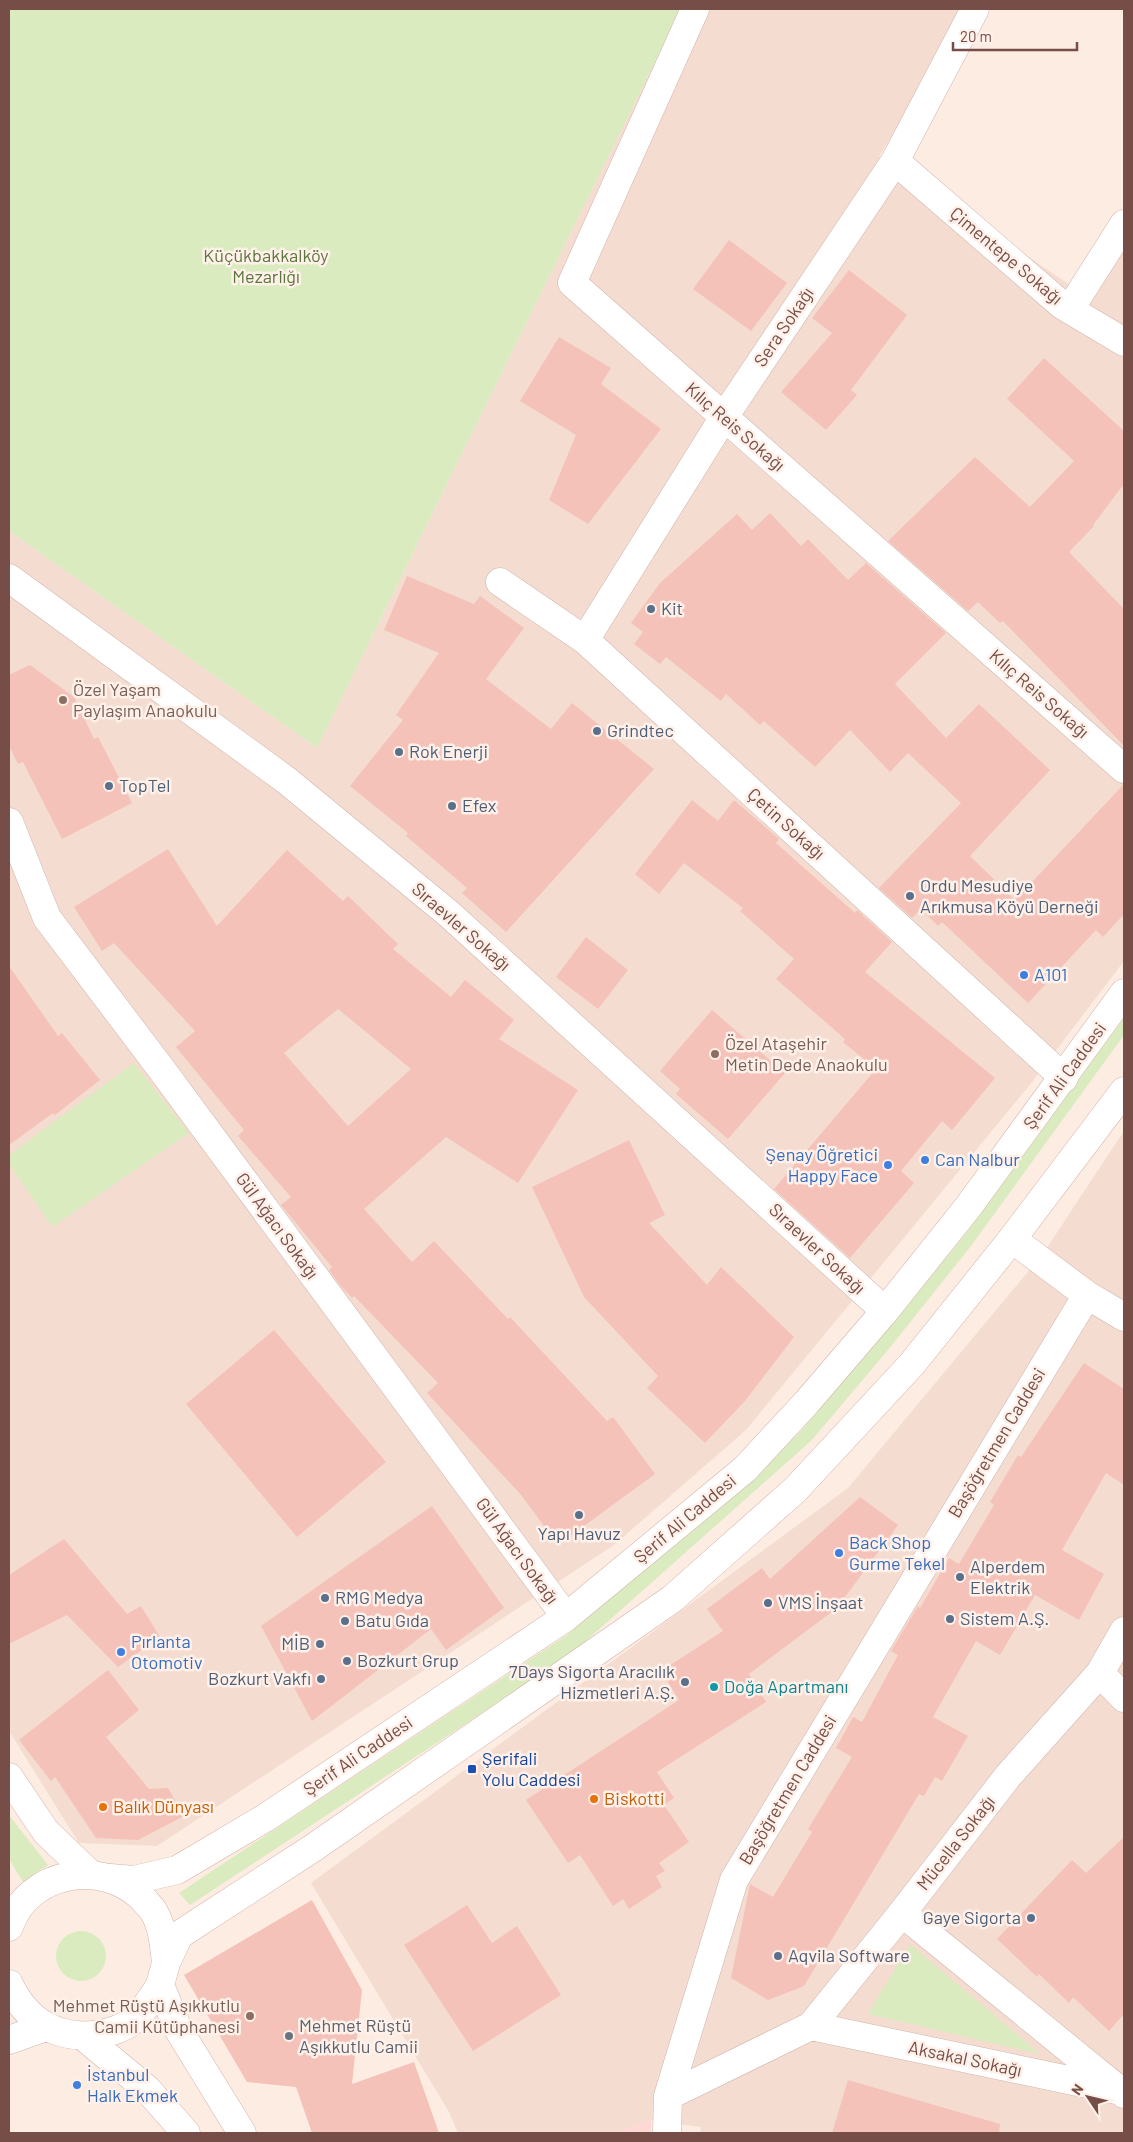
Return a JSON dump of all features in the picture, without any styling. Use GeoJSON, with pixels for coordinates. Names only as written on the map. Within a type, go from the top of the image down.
{"type":"FeatureCollection","features":[{"type":"Feature","properties":{"kind":"street","name":"Kılıç Reis Sokağı"},"geometry":{"type":"LineString","coordinates":[[696,9],[572,283],[1124,769]]}},
{"type":"Feature","properties":{"kind":"street","name":"Sera Sokağı"},"geometry":{"type":"LineString","coordinates":[[585,640],[724,417],[895,161],[974,9]]}},
{"type":"Feature","properties":{"kind":"street","name":"Çimentepe Sokağı"},"geometry":{"type":"LineString","coordinates":[[895,161],[1070,310],[1124,342]]}},
{"type":"Feature","properties":{"kind":"street"},"geometry":{"type":"LineString","coordinates":[[1070,310],[1124,224]]}},
{"type":"Feature","properties":{"kind":"street","name":"Sıraevler Sokağı"},"geometry":{"type":"LineString","coordinates":[[9,578],[286,780],[449,914],[884,1311]]}},
{"type":"Feature","properties":{"kind":"street","name":"Çetin Sokağı"},"geometry":{"type":"LineString","coordinates":[[500,582],[585,640],[1064,1078]]}},
{"type":"Feature","properties":{"kind":"street","name":"Gül Ağacı Sokağı"},"geometry":{"type":"LineString","coordinates":[[9,822],[47,918],[162,1070],[566,1617]]}},
{"type":"Feature","properties":{"kind":"street","name":"Şerif Ali Caddesi"},"geometry":{"type":"LineString","coordinates":[[9,1923],[23,1902],[42,1886],[65,1876],[100,1876],[134,1880],[177,1870],[264,1818],[566,1617],[745,1469],[807,1402],[968,1207],[1064,1078],[1124,993]]}},
{"type":"Feature","properties":{"kind":"street"},"geometry":{"type":"LineString","coordinates":[[9,1984],[15,1998],[29,2014],[46,2027],[64,2034],[84,2037],[108,2033],[130,2023],[148,2006],[178,1935],[313,1848],[672,1598],[795,1490],[912,1364],[1012,1239],[1124,1091]]}},
{"type":"Feature","properties":{"kind":"street"},"geometry":{"type":"LineString","coordinates":[[1012,1239],[1087,1295],[1124,1317]]}},
{"type":"Feature","properties":{"kind":"street","name":"Başöğretmen Caddesi"},"geometry":{"type":"LineString","coordinates":[[667,2133],[668,2096],[734,1880],[1087,1295]]}},
{"type":"Feature","properties":{"kind":"street","name":"Mücella Sokağı"},"geometry":{"type":"LineString","coordinates":[[668,2096],[810,2026],[902,1913],[1008,1776],[1100,1673],[1124,1631]]}},
{"type":"Feature","properties":{"kind":"street"},"geometry":{"type":"LineString","coordinates":[[1100,1673],[1124,1698]]}},
{"type":"Feature","properties":{"kind":"street"},"geometry":{"type":"LineString","coordinates":[[9,1777],[46,1832],[100,1876],[134,1890],[153,1910],[164,1936],[163,1974],[178,2030],[242,2133]]}},
{"type":"Feature","properties":{"kind":"street","name":"Aksakal Sokağı"},"geometry":{"type":"LineString","coordinates":[[902,1913],[1122,2093]]}},
{"type":"Feature","properties":{"kind":"street","name":"Aksakal Sokağı"},"geometry":{"type":"LineString","coordinates":[[810,2026],[1122,2093]]}},
{"type":"Feature","properties":{"kind":"street"},"geometry":{"type":"LineString","coordinates":[[9,2040],[46,2027]]}},
{"type":"Feature","properties":{"kind":"street"},"geometry":{"type":"LineString","coordinates":[[84,2037],[147,2089],[186,2133]]}},
{"type":"Feature","properties":{"kind":"shaded area"},"geometry":{"type":"Polygon","coordinates":[[[681,9],[974,9],[879,156],[1079,291],[1124,221],[1124,961],[1032,1082],[746,1430],[614,1545],[157,1846],[79,1843],[9,1731],[9,531],[317,748],[681,9]]]}},
{"type":"Feature","properties":{"kind":"shaded area"},"geometry":{"type":"Polygon","coordinates":[[[1124,1131],[1124,2133],[700,2133],[701,2127],[651,2120],[613,2133],[458,2133],[449,2112],[311,1883],[848,1488],[1042,1255],[1124,1131]]]}},
{"type":"Feature","properties":{"kind":"shaded area"},"geometry":{"type":"Polygon","coordinates":[[[651,2120],[651,2133],[613,2133],[651,2120]]]}},
{"type":"Feature","properties":{"kind":"green space","name":"Küçükbakkalköy Mezarlığı"},"geometry":{"type":"Polygon","coordinates":[[[9,9],[681,9],[317,748],[9,531],[9,9]]]}},
{"type":"Feature","properties":{"kind":"green space"},"geometry":{"type":"Polygon","coordinates":[[[1124,1018],[1124,1035],[971,1246],[888,1350],[811,1441],[569,1656],[190,1905],[179,1893],[567,1635],[800,1432],[961,1240],[1124,1018]]]}},
{"type":"Feature","properties":{"kind":"green space"},"geometry":{"type":"Polygon","coordinates":[[[134,1063],[189,1133],[52,1227],[9,1164],[9,1155],[134,1063]]]}},
{"type":"Feature","properties":{"kind":"green space"},"geometry":{"type":"Polygon","coordinates":[[[9,1815],[48,1865],[23,1882],[9,1859],[9,1815]]]}},
{"type":"Feature","properties":{"kind":"green space"},"geometry":{"type":"Polygon","coordinates":[[[76,1931],[86,1931],[99,1938],[106,1951],[106,1961],[99,1974],[86,1981],[76,1981],[67,1977],[60,1970],[56,1961],[56,1951],[60,1942],[67,1935],[76,1931]]]}},
{"type":"Feature","properties":{"kind":"green space"},"geometry":{"type":"Polygon","coordinates":[[[910,1944],[1040,2054],[868,2014],[910,1944]]]}},
{"type":"Feature","properties":{"kind":"building"},"geometry":{"type":"Polygon","coordinates":[[[729,240],[787,283],[751,331],[693,289],[729,240]]]}},
{"type":"Feature","properties":{"kind":"building"},"geometry":{"type":"Polygon","coordinates":[[[849,270],[907,315],[851,390],[857,395],[826,430],[781,392],[832,333],[812,318],[849,270]]]}},
{"type":"Feature","properties":{"kind":"building"},"geometry":{"type":"Polygon","coordinates":[[[559,337],[611,368],[601,384],[661,429],[588,524],[549,500],[576,435],[520,401],[559,337]]]}},
{"type":"Feature","properties":{"kind":"building"},"geometry":{"type":"Polygon","coordinates":[[[1044,358],[1124,431],[1124,484],[1094,526],[1069,552],[1124,609],[1124,746],[1003,621],[1000,623],[978,602],[968,611],[888,541],[975,457],[1030,507],[1074,461],[1007,399],[1044,358]]]}},
{"type":"Feature","properties":{"kind":"building"},"geometry":{"type":"Polygon","coordinates":[[[770,513],[801,546],[808,539],[848,580],[866,563],[946,633],[895,684],[946,738],[979,704],[1050,770],[970,856],[1015,900],[1124,784],[1124,914],[1103,937],[1096,930],[1028,1003],[942,922],[938,926],[921,909],[912,918],[879,888],[961,803],[908,753],[890,772],[850,730],[815,767],[764,721],[760,725],[726,694],[721,701],[666,657],[660,664],[634,644],[643,632],[631,623],[660,583],[737,514],[752,530],[770,513]]]}},
{"type":"Feature","properties":{"kind":"building"},"geometry":{"type":"Polygon","coordinates":[[[407,576],[474,604],[480,596],[524,628],[486,679],[551,729],[572,703],[654,769],[506,932],[462,893],[467,888],[406,836],[408,833],[350,786],[403,720],[396,715],[439,653],[384,630],[407,576]]]}},
{"type":"Feature","properties":{"kind":"building"},"geometry":{"type":"Polygon","coordinates":[[[30,665],[74,697],[94,739],[98,737],[132,803],[62,839],[23,762],[18,764],[9,746],[9,675],[30,665]]]}},
{"type":"Feature","properties":{"kind":"building"},"geometry":{"type":"Polygon","coordinates":[[[692,800],[718,821],[734,800],[779,839],[776,843],[855,913],[857,910],[892,942],[865,972],[995,1078],[952,1130],[942,1121],[901,1171],[914,1183],[850,1258],[774,1189],[876,1069],[843,1042],[845,1039],[776,979],[794,959],[740,911],[743,908],[684,863],[659,894],[635,874],[692,800]]]}},
{"type":"Feature","properties":{"kind":"building"},"geometry":{"type":"Polygon","coordinates":[[[168,849],[217,926],[287,850],[343,901],[348,896],[398,944],[393,949],[451,997],[465,980],[514,1020],[499,1039],[578,1090],[518,1183],[446,1137],[364,1209],[412,1262],[434,1241],[508,1319],[510,1317],[607,1421],[613,1417],[655,1474],[558,1545],[522,1496],[427,1393],[438,1383],[354,1296],[352,1298],[339,1284],[329,1270],[332,1267],[281,1205],[291,1197],[238,1136],[244,1130],[176,1047],[195,1031],[114,943],[102,951],[74,907],[168,849]],[[338,1009],[284,1053],[348,1126],[411,1069],[338,1009]]]}},
{"type":"Feature","properties":{"kind":"building"},"geometry":{"type":"Polygon","coordinates":[[[586,937],[628,970],[598,1009],[556,977],[586,937]]]}},
{"type":"Feature","properties":{"kind":"building"},"geometry":{"type":"Polygon","coordinates":[[[9,966],[58,1036],[62,1033],[100,1080],[55,1115],[53,1113],[9,1145],[9,966]]]}},
{"type":"Feature","properties":{"kind":"building"},"geometry":{"type":"Polygon","coordinates":[[[712,1010],[785,1073],[728,1139],[676,1094],[680,1089],[660,1071],[712,1010]]]}},
{"type":"Feature","properties":{"kind":"building"},"geometry":{"type":"Polygon","coordinates":[[[629,1140],[665,1215],[649,1223],[707,1285],[721,1267],[794,1337],[745,1401],[705,1443],[647,1388],[658,1376],[584,1297],[532,1187],[629,1140]]]}},
{"type":"Feature","properties":{"kind":"building"},"geometry":{"type":"Polygon","coordinates":[[[274,1330],[386,1462],[297,1537],[186,1404],[274,1330]]]}},
{"type":"Feature","properties":{"kind":"building"},"geometry":{"type":"Polygon","coordinates":[[[1084,1363],[1124,1389],[1124,1485],[1106,1473],[1062,1550],[1104,1574],[1079,1620],[1035,1595],[1000,1655],[976,1641],[933,1717],[968,1736],[942,1781],[935,1777],[924,1796],[919,1794],[804,1986],[768,2000],[731,1978],[750,1884],[773,1897],[812,1832],[808,1829],[852,1757],[836,1748],[853,1717],[862,1722],[898,1655],[891,1651],[918,1606],[920,1608],[949,1558],[959,1564],[994,1505],[990,1502],[1018,1455],[1021,1457],[1084,1363]]]}},
{"type":"Feature","properties":{"kind":"building"},"geometry":{"type":"Polygon","coordinates":[[[860,1497],[898,1525],[837,1608],[749,1674],[766,1702],[657,1772],[674,1798],[664,1805],[689,1842],[659,1863],[665,1871],[656,1876],[662,1887],[629,1909],[623,1899],[613,1906],[580,1855],[568,1863],[526,1800],[679,1700],[661,1671],[723,1631],[707,1609],[762,1568],[770,1579],[860,1497]]]}},
{"type":"Feature","properties":{"kind":"building"},"geometry":{"type":"Polygon","coordinates":[[[432,1506],[504,1608],[446,1650],[431,1629],[312,1721],[261,1626],[432,1506]]]}},
{"type":"Feature","properties":{"kind":"building"},"geometry":{"type":"Polygon","coordinates":[[[64,1539],[127,1614],[141,1606],[160,1637],[118,1667],[67,1615],[9,1644],[9,1575],[64,1539]]]}},
{"type":"Feature","properties":{"kind":"building"},"geometry":{"type":"Polygon","coordinates":[[[108,1670],[139,1710],[106,1737],[149,1789],[168,1788],[184,1816],[138,1840],[96,1838],[55,1777],[51,1781],[19,1740],[108,1670]]]}},
{"type":"Feature","properties":{"kind":"building"},"geometry":{"type":"Polygon","coordinates":[[[1124,1837],[1124,2014],[1109,2031],[1073,1997],[1069,2003],[1039,1974],[1037,1977],[997,1939],[1072,1860],[1086,1873],[1124,1837]]]}},
{"type":"Feature","properties":{"kind":"building","name":"Mehmet Rüştü Aşıkkutlu Camii"},"geometry":{"type":"Polygon","coordinates":[[[312,1900],[362,1990],[352,2084],[414,2062],[439,2133],[312,2133],[296,2087],[247,2082],[184,1975],[312,1900]]]}},
{"type":"Feature","properties":{"kind":"building"},"geometry":{"type":"Polygon","coordinates":[[[467,1905],[492,1943],[517,1926],[561,1995],[473,2051],[404,1945],[467,1905]]]}},
{"type":"Feature","properties":{"kind":"building"},"geometry":{"type":"Polygon","coordinates":[[[848,2080],[1000,2124],[999,2133],[832,2133],[848,2080]]]}},
{"type":"Feature","properties":{"kind":"place","name":"Kit"},"geometry":{"type":"Point","coordinates":[651,609]}},
{"type":"Feature","properties":{"kind":"place","name":"Özel Yaşam Paylaşım Anaokulu"},"geometry":{"type":"Point","coordinates":[63,700]}},
{"type":"Feature","properties":{"kind":"place","name":"Grindtec"},"geometry":{"type":"Point","coordinates":[597,731]}},
{"type":"Feature","properties":{"kind":"place","name":"Rok Enerji"},"geometry":{"type":"Point","coordinates":[399,752]}},
{"type":"Feature","properties":{"kind":"place","name":"TopTel"},"geometry":{"type":"Point","coordinates":[109,786]}},
{"type":"Feature","properties":{"kind":"place","name":"Efex"},"geometry":{"type":"Point","coordinates":[452,806]}},
{"type":"Feature","properties":{"kind":"place","name":"Ordu Mesudiye Arıkmusa Köyü Derneği"},"geometry":{"type":"Point","coordinates":[910,896]}},
{"type":"Feature","properties":{"kind":"place","name":"A101"},"geometry":{"type":"Point","coordinates":[1024,975]}},
{"type":"Feature","properties":{"kind":"place","name":"Özel Ataşehir Metin Dede Anaokulu"},"geometry":{"type":"Point","coordinates":[715,1054]}},
{"type":"Feature","properties":{"kind":"place","name":"Can Nalbur"},"geometry":{"type":"Point","coordinates":[925,1160]}},
{"type":"Feature","properties":{"kind":"place","name":"Şenay Öğretici Happy Face"},"geometry":{"type":"Point","coordinates":[888,1165]}},
{"type":"Feature","properties":{"kind":"place","name":"Yapı Havuz"},"geometry":{"type":"Point","coordinates":[579,1515]}},
{"type":"Feature","properties":{"kind":"place","name":"Back Shop Gurme Tekel"},"geometry":{"type":"Point","coordinates":[839,1553]}},
{"type":"Feature","properties":{"kind":"place","name":"Alperdem Elektrik"},"geometry":{"type":"Point","coordinates":[960,1577]}},
{"type":"Feature","properties":{"kind":"place","name":"RMG Medya"},"geometry":{"type":"Point","coordinates":[325,1598]}},
{"type":"Feature","properties":{"kind":"place","name":"VMS İnşaat"},"geometry":{"type":"Point","coordinates":[768,1603]}},
{"type":"Feature","properties":{"kind":"place","name":"Sistem A.Ş."},"geometry":{"type":"Point","coordinates":[950,1619]}},
{"type":"Feature","properties":{"kind":"place","name":"Batu Gıda"},"geometry":{"type":"Point","coordinates":[345,1621]}},
{"type":"Feature","properties":{"kind":"place","name":"MİB"},"geometry":{"type":"Point","coordinates":[320,1644]}},
{"type":"Feature","properties":{"kind":"place","name":"Pırlanta Otomotiv"},"geometry":{"type":"Point","coordinates":[121,1652]}},
{"type":"Feature","properties":{"kind":"place","name":"Bozkurt Grup"},"geometry":{"type":"Point","coordinates":[347,1661]}},
{"type":"Feature","properties":{"kind":"place","name":"Bozkurt Vakfı"},"geometry":{"type":"Point","coordinates":[321,1679]}},
{"type":"Feature","properties":{"kind":"place","name":"7Days Sigorta Aracılık Hizmetleri A.Ş."},"geometry":{"type":"Point","coordinates":[685,1682]}},
{"type":"Feature","properties":{"kind":"place","name":"Doğa Apartmanı"},"geometry":{"type":"Point","coordinates":[714,1687]}},
{"type":"Feature","properties":{"kind":"place","name":"Şerifali Yolu Caddesi"},"geometry":{"type":"Point","coordinates":[472,1769]}},
{"type":"Feature","properties":{"kind":"place","name":"Biskotti"},"geometry":{"type":"Point","coordinates":[594,1799]}},
{"type":"Feature","properties":{"kind":"place","name":"Balık Dünyası"},"geometry":{"type":"Point","coordinates":[103,1807]}},
{"type":"Feature","properties":{"kind":"place","name":"Gaye Sigorta"},"geometry":{"type":"Point","coordinates":[1031,1918]}},
{"type":"Feature","properties":{"kind":"place","name":"Aqvila Software"},"geometry":{"type":"Point","coordinates":[778,1956]}},
{"type":"Feature","properties":{"kind":"place","name":"Mehmet Rüştü Aşıkkutlu Camii Kütüphanesi"},"geometry":{"type":"Point","coordinates":[250,2016]}},
{"type":"Feature","properties":{"kind":"place","name":"Mehmet Rüştü Aşıkkutlu Camii"},"geometry":{"type":"Point","coordinates":[289,2036]}},
{"type":"Feature","properties":{"kind":"place","name":"İstanbul Halk Ekmek"},"geometry":{"type":"Point","coordinates":[77,2085]}}]}
